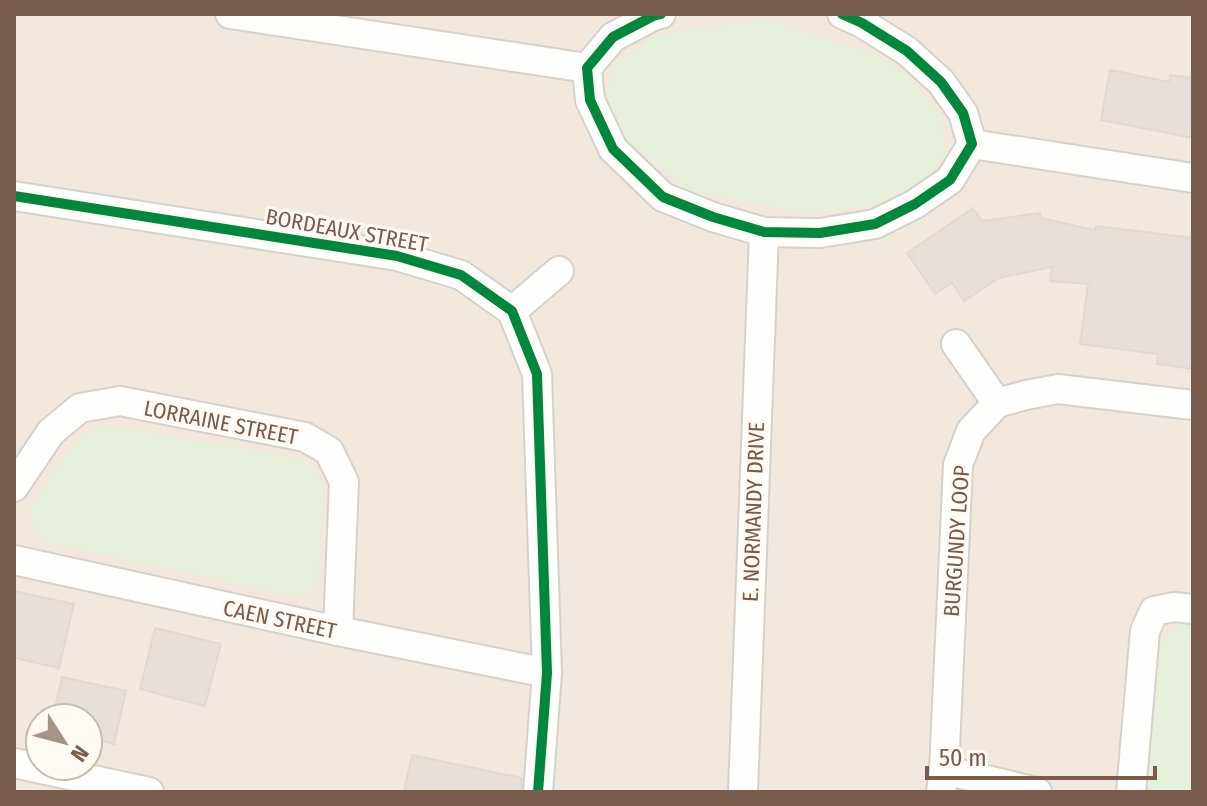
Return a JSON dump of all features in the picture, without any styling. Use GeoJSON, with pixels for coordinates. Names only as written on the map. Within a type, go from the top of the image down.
{"type":"FeatureCollection","features":[{"type":"Feature","properties":{"kind":"street"},"geometry":{"type":"LineString","coordinates":[[230,14],[587,68]]}},
{"type":"Feature","properties":{"kind":"street"},"geometry":{"type":"LineString","coordinates":[[661,14],[613,37],[587,68],[590,100],[613,149],[663,197],[713,217],[764,232],[820,233],[875,224],[915,204],[950,180],[972,144],[963,113],[941,82],[907,51],[842,14]]}},
{"type":"Feature","properties":{"kind":"street"},"geometry":{"type":"LineString","coordinates":[[972,144],[1193,178]]}},
{"type":"Feature","properties":{"kind":"street","name":"BORDEAUX STREET"},"geometry":{"type":"LineString","coordinates":[[14,196],[397,256],[461,275],[512,311]]}},
{"type":"Feature","properties":{"kind":"street","name":"E. NORMANDY DRIVE"},"geometry":{"type":"LineString","coordinates":[[743,792],[764,232]]}},
{"type":"Feature","properties":{"kind":"street"},"geometry":{"type":"LineString","coordinates":[[538,792],[547,673],[537,374],[512,311],[559,271]]}},
{"type":"Feature","properties":{"kind":"street"},"geometry":{"type":"LineString","coordinates":[[956,344],[997,403],[1058,389],[1193,405]]}},
{"type":"Feature","properties":{"kind":"street","name":"LORRAINE STREET"},"geometry":{"type":"LineString","coordinates":[[14,487],[51,432],[80,408],[120,401],[305,437],[329,451],[344,482],[338,631]]}},
{"type":"Feature","properties":{"kind":"street","name":"BURGUNDY LOOP"},"geometry":{"type":"LineString","coordinates":[[943,781],[958,465],[971,431],[997,403]]}},
{"type":"Feature","properties":{"kind":"street","name":"CAEN STREET"},"geometry":{"type":"LineString","coordinates":[[14,560],[547,673]]}},
{"type":"Feature","properties":{"kind":"street"},"geometry":{"type":"LineString","coordinates":[[1131,792],[1145,631],[1154,611],[1174,607],[1193,609]]}},
{"type":"Feature","properties":{"kind":"street"},"geometry":{"type":"LineString","coordinates":[[14,763],[149,792]]}},
{"type":"Feature","properties":{"kind":"street"},"geometry":{"type":"LineString","coordinates":[[943,781],[1037,792]]}},
{"type":"Feature","properties":{"kind":"shaded area"},"geometry":{"type":"Polygon","coordinates":[[[14,14],[1193,14],[1193,792],[14,792],[14,14]]]}},
{"type":"Feature","properties":{"kind":"green space"},"geometry":{"type":"Polygon","coordinates":[[[767,20],[876,55],[908,76],[942,116],[945,154],[926,181],[882,204],[813,214],[689,191],[621,136],[605,99],[615,66],[656,35],[767,20]]]}},
{"type":"Feature","properties":{"kind":"green space"},"geometry":{"type":"Polygon","coordinates":[[[99,425],[302,459],[316,467],[323,489],[318,586],[304,598],[46,542],[34,529],[32,507],[76,440],[99,425]]]}},
{"type":"Feature","properties":{"kind":"green space"},"geometry":{"type":"Polygon","coordinates":[[[1180,624],[1193,626],[1193,792],[1153,792],[1147,785],[1161,642],[1180,624]]]}},
{"type":"Feature","properties":{"kind":"building"},"geometry":{"type":"Polygon","coordinates":[[[1110,70],[1169,82],[1170,75],[1193,78],[1193,138],[1101,120],[1110,70]]]}},
{"type":"Feature","properties":{"kind":"building"},"geometry":{"type":"Polygon","coordinates":[[[973,208],[982,221],[1040,213],[1040,218],[1095,230],[1096,226],[1193,238],[1193,369],[1157,364],[1158,354],[1080,344],[1088,284],[1050,281],[1052,267],[999,278],[964,301],[952,283],[935,294],[907,253],[973,208]]]}},
{"type":"Feature","properties":{"kind":"building"},"geometry":{"type":"Polygon","coordinates":[[[14,591],[74,604],[59,668],[14,658],[14,591]]]}},
{"type":"Feature","properties":{"kind":"building"},"geometry":{"type":"Polygon","coordinates":[[[155,628],[221,644],[205,706],[140,689],[155,628]]]}},
{"type":"Feature","properties":{"kind":"building"},"geometry":{"type":"Polygon","coordinates":[[[62,677],[126,691],[114,744],[104,742],[104,702],[57,702],[62,677]]]}},
{"type":"Feature","properties":{"kind":"building"},"geometry":{"type":"Polygon","coordinates":[[[412,755],[522,778],[521,792],[404,792],[412,755]]]}},
{"type":"Feature","properties":{"kind":"cycle path"},"geometry":{"type":"LineString","coordinates":[[661,14],[613,37],[587,68],[590,100],[613,149],[663,197],[713,217],[764,232],[820,233],[875,224],[915,204],[950,180],[972,144],[963,113],[941,82],[907,51],[842,14]]}},
{"type":"Feature","properties":{"kind":"cycle path"},"geometry":{"type":"LineString","coordinates":[[14,196],[397,256],[461,275],[512,311],[537,374],[547,673],[538,792]]}}]}
